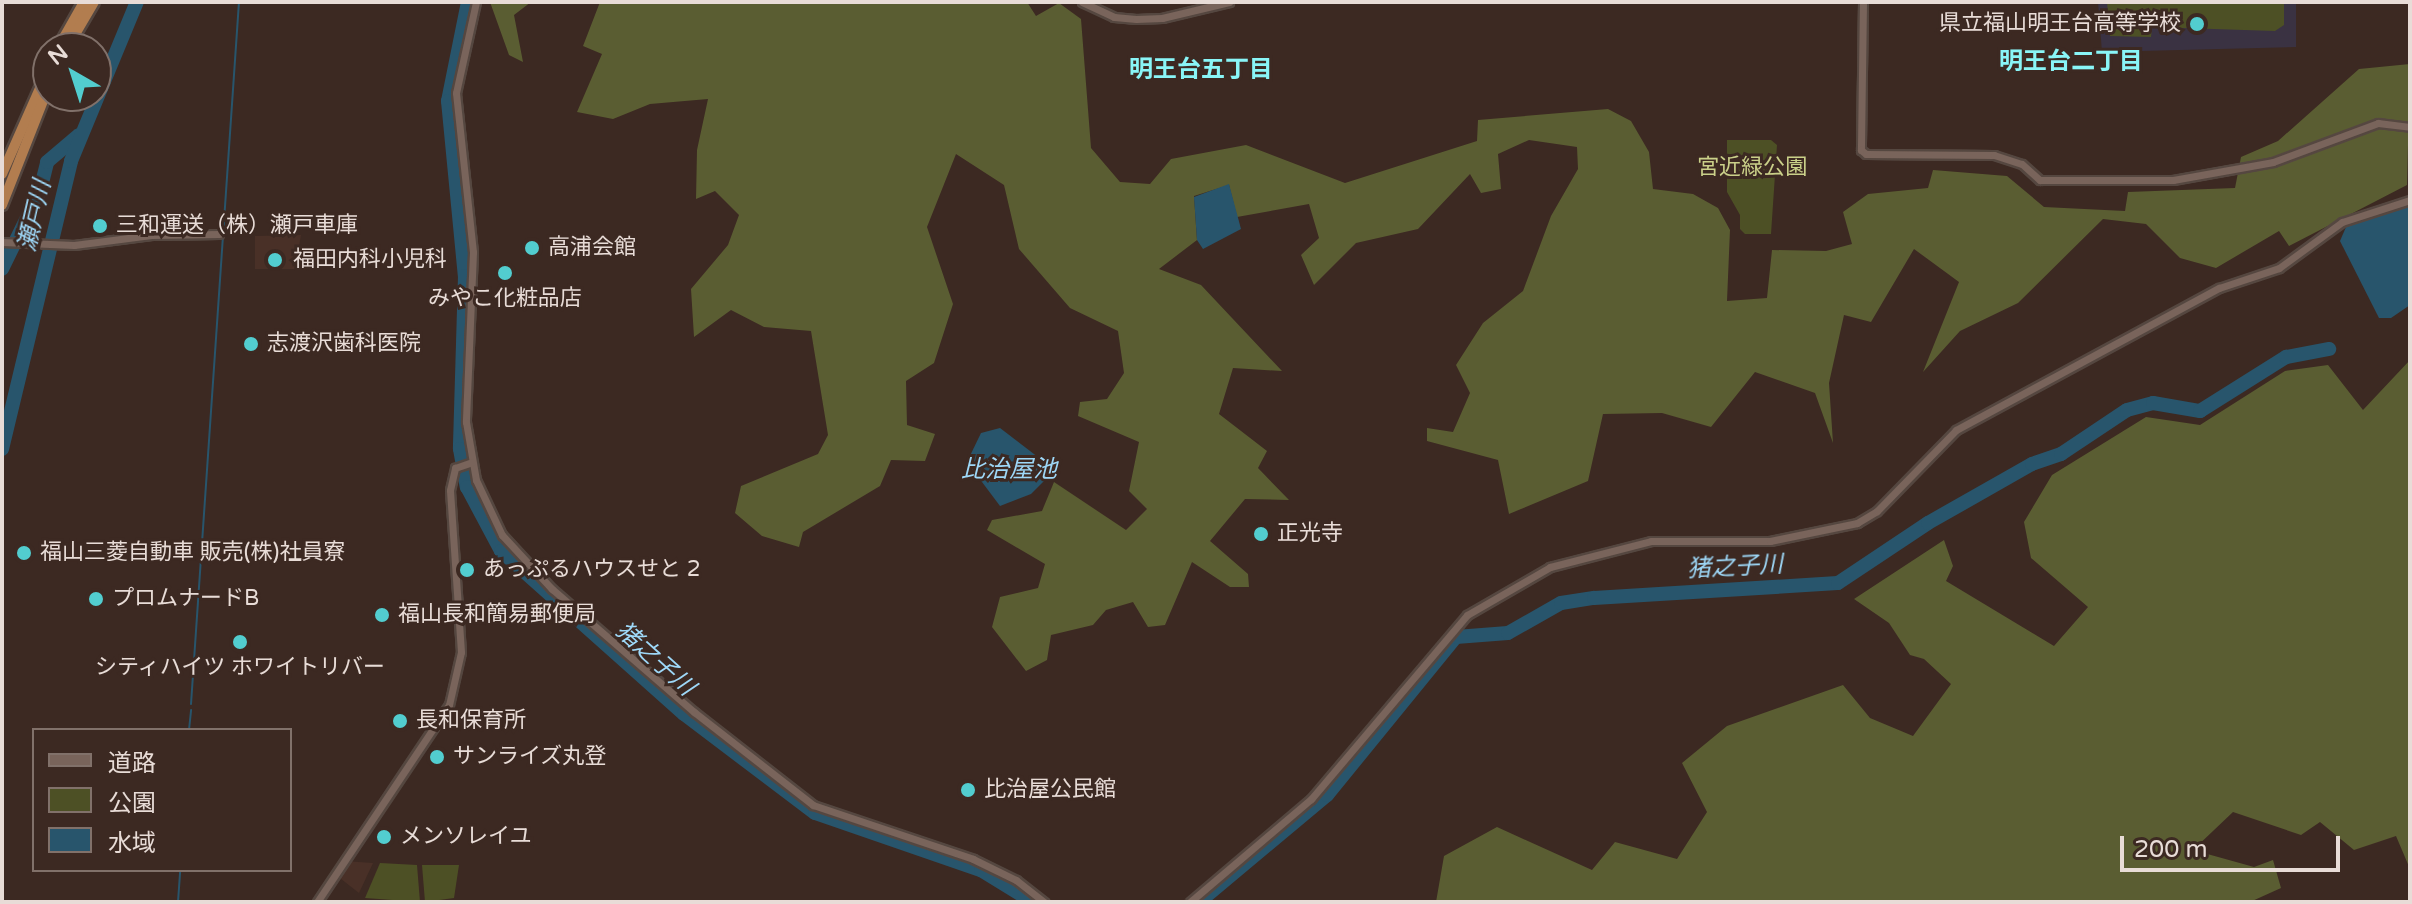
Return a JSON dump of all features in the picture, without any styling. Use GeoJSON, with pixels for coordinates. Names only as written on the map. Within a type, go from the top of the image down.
{"type":"FeatureCollection","features":[{"type":"Feature","properties":{"kind":"highway"},"geometry":{"type":"LineString","coordinates":[[67,32],[84,2]]}},
{"type":"Feature","properties":{"kind":"highway"},"geometry":{"type":"LineString","coordinates":[[76,32],[94,2]]}},
{"type":"Feature","properties":{"kind":"highway"},"geometry":{"type":"LineString","coordinates":[[2,174],[32,106]]}},
{"type":"Feature","properties":{"kind":"highway"},"geometry":{"type":"LineString","coordinates":[[2,205],[39,112]]}},
{"type":"Feature","properties":{"kind":"street"},"geometry":{"type":"LineString","coordinates":[[476,2],[456,93],[473,252],[466,422],[470,463],[494,522],[523,562],[739,749],[813,805],[973,859],[1016,880],[1044,902]]}},
{"type":"Feature","properties":{"kind":"street"},"geometry":{"type":"LineString","coordinates":[[1082,2],[1114,17],[1136,19],[1162,18],[1229,2]]}},
{"type":"Feature","properties":{"kind":"street"},"geometry":{"type":"LineString","coordinates":[[1863,2],[1861,150],[1866,154],[1994,155],[2022,164],[2040,180],[2173,180],[2273,162],[2378,123],[2410,127]]}},
{"type":"Feature","properties":{"kind":"street"},"geometry":{"type":"LineString","coordinates":[[1190,902],[1311,799],[1467,615],[1550,567],[1651,541],[1770,541],[1857,523],[1877,511],[1956,430],[2219,288],[2279,268],[2342,222],[2410,200]]}},
{"type":"Feature","properties":{"kind":"street"},"geometry":{"type":"LineString","coordinates":[[5,242],[74,245],[151,235],[219,234]]}},
{"type":"Feature","properties":{"kind":"street"},"geometry":{"type":"LineString","coordinates":[[317,902],[437,725],[458,678],[450,510],[458,465],[470,463]]}},
{"type":"Feature","properties":{"kind":"shaded area","name":"県立福山明王台高等学校"},"geometry":{"type":"Polygon","coordinates":[[[2098,2],[2296,2],[2296,47],[2102,52],[2098,2]]]}},
{"type":"Feature","properties":{"kind":"shaded area","name":"福田内科小児科"},"geometry":{"type":"Polygon","coordinates":[[[301,235],[295,269],[255,269],[255,236],[301,235]]]}},
{"type":"Feature","properties":{"kind":"shaded area"},"geometry":{"type":"Polygon","coordinates":[[[344,861],[373,863],[359,893],[336,875],[344,861]]]}},
{"type":"Feature","properties":{"kind":"green space"},"geometry":{"type":"Polygon","coordinates":[[[490,2],[531,2],[514,15],[523,62],[509,55],[490,2]]]}},
{"type":"Feature","properties":{"kind":"green space"},"geometry":{"type":"Polygon","coordinates":[[[600,2],[1027,2],[1036,16],[1059,3],[1081,19],[1091,148],[1120,182],[1150,184],[1171,159],[1246,145],[1345,183],[1477,141],[1478,120],[1608,109],[1631,121],[1649,152],[1653,189],[1693,194],[1718,208],[1730,230],[1727,301],[1767,298],[1772,250],[1826,251],[1852,244],[1843,212],[1868,194],[1928,188],[1933,170],[2007,176],[2044,207],[2125,211],[2128,192],[2235,188],[2241,157],[2278,141],[2359,69],[2410,64],[2407,185],[2289,246],[2279,231],[2216,268],[2180,258],[2146,224],[2103,219],[2018,303],[1960,331],[1923,372],[1959,282],[1914,249],[1871,322],[1844,315],[1829,383],[1833,443],[1815,393],[1755,372],[1711,427],[1662,413],[1603,414],[1588,481],[1509,514],[1498,460],[1427,441],[1427,428],[1453,432],[1470,393],[1456,365],[1483,323],[1523,291],[1551,216],[1578,169],[1577,147],[1529,140],[1498,154],[1501,189],[1481,193],[1470,174],[1418,229],[1356,243],[1314,285],[1301,255],[1319,238],[1309,204],[1237,217],[1229,185],[1194,196],[1197,240],[1159,269],[1201,285],[1282,371],[1233,368],[1219,414],[1267,451],[1258,468],[1289,500],[1245,499],[1210,541],[1248,574],[1249,587],[1230,587],[1192,562],[1165,625],[1148,627],[1133,602],[1106,610],[1093,625],[1051,635],[1047,660],[1026,671],[992,627],[1000,597],[1038,588],[1045,564],[987,530],[992,520],[1042,511],[1054,482],[1126,530],[1147,509],[1129,491],[1139,442],[1078,416],[1080,402],[1107,399],[1124,373],[1118,331],[1070,308],[1019,249],[1004,185],[956,154],[927,227],[953,304],[934,363],[906,381],[907,425],[935,434],[925,461],[891,460],[880,486],[803,532],[799,547],[762,536],[735,513],[741,486],[818,454],[828,435],[811,331],[764,327],[731,310],[694,337],[691,289],[728,245],[739,215],[715,191],[696,199],[697,150],[708,99],[650,104],[613,119],[577,112],[602,54],[583,46],[600,2]]]}},
{"type":"Feature","properties":{"kind":"green space"},"geometry":{"type":"Polygon","coordinates":[[[2107,2],[2284,2],[2284,25],[2275,31],[2152,27],[2151,37],[2110,36],[2107,2]]]}},
{"type":"Feature","properties":{"kind":"green space","name":"宮近緑公園"},"geometry":{"type":"Polygon","coordinates":[[[1727,140],[1771,140],[1777,145],[1771,234],[1745,234],[1740,229],[1740,215],[1727,192],[1727,140]]]}},
{"type":"Feature","properties":{"kind":"green space"},"geometry":{"type":"Polygon","coordinates":[[[2410,360],[2410,869],[2396,836],[2354,850],[2320,822],[2301,835],[2233,812],[2193,850],[2254,867],[2273,860],[2281,888],[2250,902],[1436,902],[1444,856],[1497,827],[1592,870],[1615,842],[1677,859],[1707,812],[1682,763],[1727,726],[1843,685],[1870,718],[1913,736],[1951,684],[1924,659],[1910,655],[1889,623],[1854,599],[1944,540],[1953,566],[1946,581],[2054,646],[2088,607],[2031,558],[2024,522],[2052,475],[2146,417],[2200,425],[2285,371],[2328,365],[2363,410],[2410,360]]]}},
{"type":"Feature","properties":{"kind":"green space"},"geometry":{"type":"Polygon","coordinates":[[[380,863],[417,865],[420,902],[365,898],[380,863]]]}},
{"type":"Feature","properties":{"kind":"green space"},"geometry":{"type":"Polygon","coordinates":[[[422,865],[459,865],[454,898],[425,902],[422,865]]]}},
{"type":"Feature","properties":{"kind":"water"},"geometry":{"type":"Polygon","coordinates":[[[1229,184],[1241,229],[1203,249],[1197,240],[1194,197],[1229,184]]]}},
{"type":"Feature","properties":{"kind":"water"},"geometry":{"type":"Polygon","coordinates":[[[2410,206],[2410,305],[2391,318],[2379,318],[2340,241],[2346,227],[2410,206]]]}},
{"type":"Feature","properties":{"kind":"water","name":"比治屋池"},"geometry":{"type":"Polygon","coordinates":[[[1000,428],[1047,464],[1044,481],[1031,494],[1000,506],[967,462],[981,433],[1000,428]]]}},
{"type":"Feature","properties":{"kind":"waterway","name":"瀬戸川"},"geometry":{"type":"LineString","coordinates":[[2,449],[71,161],[137,2]]}},
{"type":"Feature","properties":{"kind":"waterway"},"geometry":{"type":"LineString","coordinates":[[191,704],[239,2]]}},
{"type":"Feature","properties":{"kind":"waterway","name":"猪之子川"},"geometry":{"type":"LineString","coordinates":[[468,2],[448,101],[465,276],[460,449],[467,487],[501,551],[684,714],[815,813],[981,870],[1033,902]]}},
{"type":"Feature","properties":{"kind":"waterway"},"geometry":{"type":"LineString","coordinates":[[2,269],[40,191],[47,162],[79,135]]}},
{"type":"Feature","properties":{"kind":"waterway","name":"猪之子川"},"geometry":{"type":"LineString","coordinates":[[1199,902],[1327,795],[1456,637],[1508,633],[1561,603],[1594,598],[1838,583],[1928,523],[2032,464],[2061,454],[2127,410],[2153,403],[2200,411],[2286,357],[2329,349]]}},
{"type":"Feature","properties":{"kind":"waterway"},"geometry":{"type":"LineString","coordinates":[[189,728],[191,710]]}},
{"type":"Feature","properties":{"kind":"waterway"},"geometry":{"type":"LineString","coordinates":[[178,902],[180,872]]}},
{"type":"Feature","properties":{"kind":"place","name":"県立福山明王台高等学校"},"geometry":{"type":"Point","coordinates":[2197,24]}},
{"type":"Feature","properties":{"kind":"place","name":"三和運送（株）瀬戸車庫"},"geometry":{"type":"Point","coordinates":[100,226]}},
{"type":"Feature","properties":{"kind":"place","name":"高浦会館"},"geometry":{"type":"Point","coordinates":[532,248]}},
{"type":"Feature","properties":{"kind":"place","name":"福田内科小児科"},"geometry":{"type":"Point","coordinates":[275,260]}},
{"type":"Feature","properties":{"kind":"place","name":"みやこ化粧品店"},"geometry":{"type":"Point","coordinates":[505,273]}},
{"type":"Feature","properties":{"kind":"place","name":"志渡沢歯科医院"},"geometry":{"type":"Point","coordinates":[251,344]}},
{"type":"Feature","properties":{"kind":"place","name":"正光寺"},"geometry":{"type":"Point","coordinates":[1261,534]}},
{"type":"Feature","properties":{"kind":"place","name":"福山三菱自動車 販売(株)社員寮"},"geometry":{"type":"Point","coordinates":[24,553]}},
{"type":"Feature","properties":{"kind":"place","name":"あっぷるハウスせと 2"},"geometry":{"type":"Point","coordinates":[467,570]}},
{"type":"Feature","properties":{"kind":"place","name":"プロムナードB"},"geometry":{"type":"Point","coordinates":[96,599]}},
{"type":"Feature","properties":{"kind":"place","name":"福山長和簡易郵便局"},"geometry":{"type":"Point","coordinates":[382,615]}},
{"type":"Feature","properties":{"kind":"place","name":"シティハイツ ホワイトリバー"},"geometry":{"type":"Point","coordinates":[240,642]}},
{"type":"Feature","properties":{"kind":"place","name":"長和保育所"},"geometry":{"type":"Point","coordinates":[400,721]}},
{"type":"Feature","properties":{"kind":"place","name":"サンライズ丸登"},"geometry":{"type":"Point","coordinates":[437,757]}},
{"type":"Feature","properties":{"kind":"place","name":"比治屋公民館"},"geometry":{"type":"Point","coordinates":[968,790]}},
{"type":"Feature","properties":{"kind":"place","name":"メンソレイユ"},"geometry":{"type":"Point","coordinates":[384,837]}},
{"type":"Feature","properties":{"kind":"district","name":"明王台二丁目"},"geometry":{"type":"Point","coordinates":[2071,62]}},
{"type":"Feature","properties":{"kind":"district","name":"明王台五丁目"},"geometry":{"type":"Point","coordinates":[1201,70]}}]}
